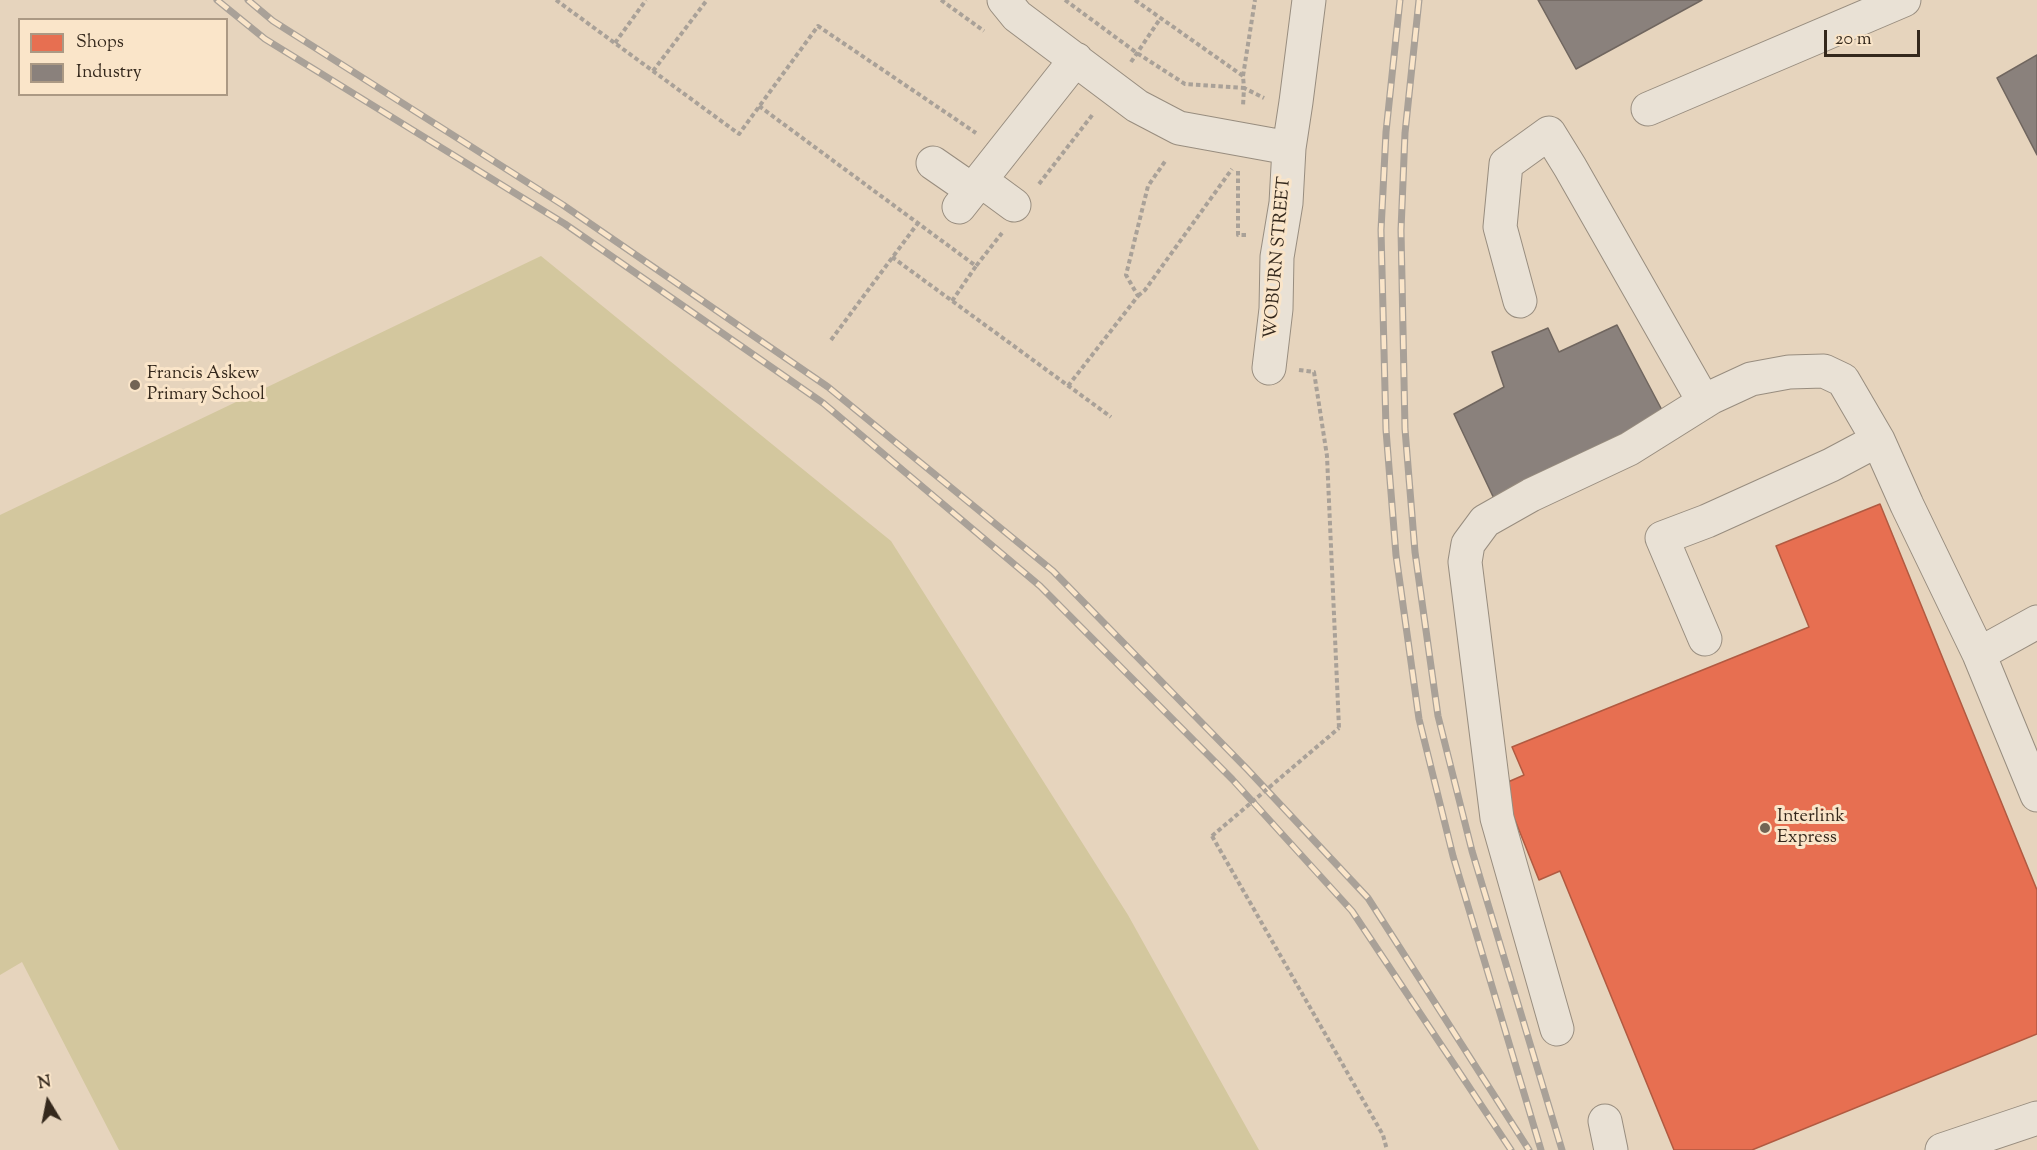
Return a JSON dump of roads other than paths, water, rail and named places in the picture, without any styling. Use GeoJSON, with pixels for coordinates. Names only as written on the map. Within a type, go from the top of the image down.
{"type":"FeatureCollection","features":[{"type":"Feature","properties":{"kind":"street"},"geometry":{"type":"LineString","coordinates":[[1004,0],[1017,16],[1137,105],[1179,129],[1288,148]]}},
{"type":"Feature","properties":{"kind":"street","name":"WOBURN STREET"},"geometry":{"type":"LineString","coordinates":[[1269,368],[1276,309],[1277,257],[1286,203],[1288,148],[1295,112],[1309,0]]}},
{"type":"Feature","properties":{"kind":"street"},"geometry":{"type":"LineString","coordinates":[[1648,109],[1904,0]]}},
{"type":"Feature","properties":{"kind":"street"},"geometry":{"type":"LineString","coordinates":[[970,192],[1076,59]]}},
{"type":"Feature","properties":{"kind":"street"},"geometry":{"type":"LineString","coordinates":[[1520,301],[1500,227],[1506,164],[1549,133],[1704,402]]}},
{"type":"Feature","properties":{"kind":"street"},"geometry":{"type":"LineString","coordinates":[[933,163],[970,192],[1014,205]]}},
{"type":"Feature","properties":{"kind":"street"},"geometry":{"type":"LineString","coordinates":[[1557,1029],[1497,818],[1466,562],[1467,544],[1485,521],[1531,495],[1629,449],[1704,402],[1750,379],[1789,372],[1824,371],[1843,380],[1878,440],[1979,654],[2037,795]]}},
{"type":"Feature","properties":{"kind":"street"},"geometry":{"type":"LineString","coordinates":[[1705,639],[1662,538],[1707,521],[1831,465],[1878,440]]}},
{"type":"Feature","properties":{"kind":"street"},"geometry":{"type":"LineString","coordinates":[[1979,654],[2037,622]]}},
{"type":"Feature","properties":{"kind":"street"},"geometry":{"type":"LineString","coordinates":[[1942,1150],[2037,1118]]}},
{"type":"Feature","properties":{"kind":"railway"},"geometry":{"type":"LineString","coordinates":[[217,0],[265,39],[565,224],[823,403],[1040,586],[1232,779],[1352,911],[1511,1150]]}},
{"type":"Feature","properties":{"kind":"railway"},"geometry":{"type":"LineString","coordinates":[[248,0],[273,21],[563,205],[828,387],[1053,571],[1247,769],[1368,898],[1529,1150]]}},
{"type":"Feature","properties":{"kind":"railway"},"geometry":{"type":"LineString","coordinates":[[1400,0],[1386,132],[1381,230],[1386,430],[1396,555],[1419,719],[1453,856],[1541,1150]]}},
{"type":"Feature","properties":{"kind":"railway"},"geometry":{"type":"LineString","coordinates":[[1419,0],[1405,133],[1401,230],[1405,429],[1415,552],[1438,716],[1472,851],[1562,1150]]}},
{"type":"Feature","properties":{"kind":"place","name":"Francis Askew Primary School"},"geometry":{"type":"Point","coordinates":[135,385]}},
{"type":"Feature","properties":{"kind":"place","name":"Interlink Express"},"geometry":{"type":"Point","coordinates":[1765,828]}}]}
